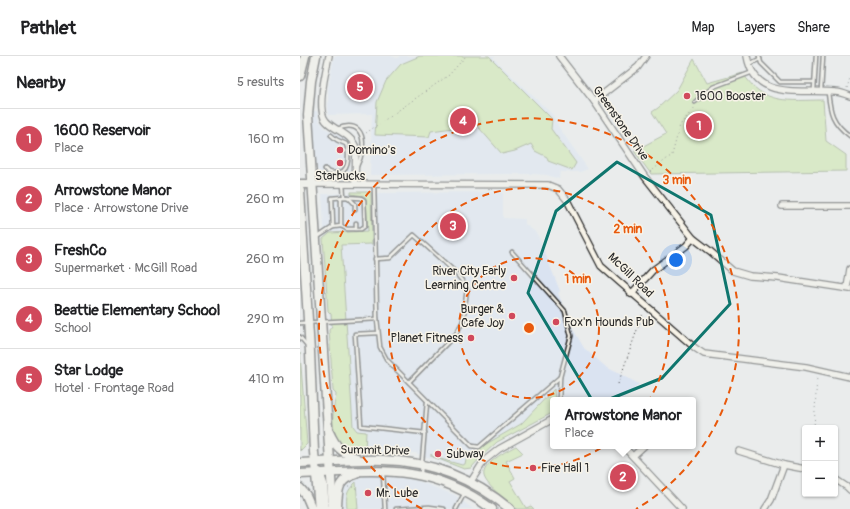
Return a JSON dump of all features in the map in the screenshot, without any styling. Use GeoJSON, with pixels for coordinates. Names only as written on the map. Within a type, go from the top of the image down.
{"type":"FeatureCollection","features":[{"type":"Feature","properties":{"kind":"main road"},"geometry":{"type":"LineString","coordinates":[[300,76],[305,56]]}},
{"type":"Feature","properties":{"kind":"main road"},"geometry":{"type":"LineString","coordinates":[[316,56],[311,81],[308,115],[332,509]]}},
{"type":"Feature","properties":{"kind":"main road","name":"McGill Road"},"geometry":{"type":"LineString","coordinates":[[300,184],[312,184]]}},
{"type":"Feature","properties":{"kind":"main road"},"geometry":{"type":"LineString","coordinates":[[300,191],[304,323],[310,352],[312,467],[319,509]]}},
{"type":"Feature","properties":{"kind":"main road"},"geometry":{"type":"LineString","coordinates":[[328,430],[338,448],[347,455],[364,460]]}},
{"type":"Feature","properties":{"kind":"main road","name":"Summit Drive"},"geometry":{"type":"LineString","coordinates":[[300,474],[312,467],[329,461],[397,460],[422,464],[447,472],[470,483],[492,495],[510,509]]}},
{"type":"Feature","properties":{"kind":"main road"},"geometry":{"type":"LineString","coordinates":[[312,467],[323,484],[326,509]]}},
{"type":"Feature","properties":{"kind":"main road","name":"Summit Drive"},"geometry":{"type":"LineString","coordinates":[[312,467],[330,472],[365,470],[421,475],[443,482],[465,492],[492,509]]}},
{"type":"Feature","properties":{"kind":"main road"},"geometry":{"type":"LineString","coordinates":[[337,509],[337,493],[339,486],[348,477],[365,470]]}},
{"type":"Feature","properties":{"kind":"main road"},"geometry":{"type":"LineString","coordinates":[[465,492],[470,483]]}},
{"type":"Feature","properties":{"kind":"main road"},"geometry":{"type":"LineString","coordinates":[[300,488],[306,495],[312,509]]}},
{"type":"Feature","properties":{"kind":"street"},"geometry":{"type":"LineString","coordinates":[[329,56],[323,88],[322,109],[325,121],[354,143],[356,148],[355,183]]}},
{"type":"Feature","properties":{"kind":"street","name":"Greenstone Drive"},"geometry":{"type":"LineString","coordinates":[[559,56],[594,101],[645,177],[693,238],[733,271],[750,276],[778,278],[849,289]]}},
{"type":"Feature","properties":{"kind":"street"},"geometry":{"type":"LineString","coordinates":[[594,101],[638,67],[646,56]]}},
{"type":"Feature","properties":{"kind":"street"},"geometry":{"type":"LineString","coordinates":[[747,56],[749,65],[757,78],[768,86],[779,91],[828,91],[848,95]]}},
{"type":"Feature","properties":{"kind":"street","name":"McGill Road"},"geometry":{"type":"LineString","coordinates":[[312,184],[548,185],[558,189],[567,200],[601,266],[631,294],[704,354],[806,367],[850,377]]}},
{"type":"Feature","properties":{"kind":"street"},"geometry":{"type":"LineString","coordinates":[[782,206],[850,206]]}},
{"type":"Feature","properties":{"kind":"street"},"geometry":{"type":"LineString","coordinates":[[631,294],[653,270],[686,246],[693,238]]}},
{"type":"Feature","properties":{"kind":"street"},"geometry":{"type":"LineString","coordinates":[[849,289],[850,269]]}},
{"type":"Feature","properties":{"kind":"street"},"geometry":{"type":"LineString","coordinates":[[470,483],[484,461],[499,449],[550,422]]}},
{"type":"Feature","properties":{"kind":"street"},"geometry":{"type":"LineString","coordinates":[[626,449],[682,509]]}},
{"type":"Feature","properties":{"kind":"street"},"geometry":{"type":"LineString","coordinates":[[633,456],[641,449]]}},
{"type":"Feature","properties":{"kind":"street"},"geometry":{"type":"LineString","coordinates":[[739,452],[784,465],[802,468]]}},
{"type":"Feature","properties":{"kind":"street"},"geometry":{"type":"LineString","coordinates":[[765,509],[771,500],[784,465]]}},
{"type":"Feature","properties":{"kind":"street"},"geometry":{"type":"LineString","coordinates":[[838,481],[850,490]]}},
{"type":"Feature","properties":{"kind":"lane"},"geometry":{"type":"LineString","coordinates":[[814,91],[816,56]]}},
{"type":"Feature","properties":{"kind":"lane"},"geometry":{"type":"LineString","coordinates":[[821,91],[823,56]]}},
{"type":"Feature","properties":{"kind":"lane"},"geometry":{"type":"LineString","coordinates":[[749,65],[759,58],[761,63],[780,82],[814,82]]}},
{"type":"Feature","properties":{"kind":"lane"},"geometry":{"type":"LineString","coordinates":[[695,102],[713,87],[753,72]]}},
{"type":"Feature","properties":{"kind":"lane"},"geometry":{"type":"LineString","coordinates":[[828,91],[830,108],[834,119],[841,130],[850,136]]}},
{"type":"Feature","properties":{"kind":"lane"},"geometry":{"type":"LineString","coordinates":[[337,129],[346,126],[353,127],[359,131],[362,136],[363,150],[356,168]]}},
{"type":"Feature","properties":{"kind":"lane"},"geometry":{"type":"LineString","coordinates":[[325,169],[328,172],[340,172],[345,170],[348,163],[348,149],[346,144],[336,140],[331,134]]}},
{"type":"Feature","properties":{"kind":"lane"},"geometry":{"type":"LineString","coordinates":[[341,226],[343,183]]}},
{"type":"Feature","properties":{"kind":"lane"},"geometry":{"type":"LineString","coordinates":[[374,184],[378,333],[380,347],[388,360],[472,446],[479,447],[560,377]]}},
{"type":"Feature","properties":{"kind":"lane"},"geometry":{"type":"LineString","coordinates":[[348,197],[354,204],[355,210]]}},
{"type":"Feature","properties":{"kind":"lane"},"geometry":{"type":"LineString","coordinates":[[316,239],[333,227],[341,226],[347,229],[361,229],[365,226],[364,200],[361,198],[348,197],[332,198],[333,227]]}},
{"type":"Feature","properties":{"kind":"lane"},"geometry":{"type":"LineString","coordinates":[[356,223],[356,229]]}},
{"type":"Feature","properties":{"kind":"lane"},"geometry":{"type":"LineString","coordinates":[[375,259],[390,258],[414,236],[454,271],[467,289],[463,321],[456,334],[410,382]]}},
{"type":"Feature","properties":{"kind":"lane"},"geometry":{"type":"LineString","coordinates":[[512,252],[565,311],[571,336],[560,377],[559,397]]}},
{"type":"Feature","properties":{"kind":"lane"},"geometry":{"type":"LineString","coordinates":[[304,323],[377,319]]}},
{"type":"Feature","properties":{"kind":"lane"},"geometry":{"type":"LineString","coordinates":[[378,333],[354,334],[361,426],[425,433]]}},
{"type":"Feature","properties":{"kind":"lane"},"geometry":{"type":"LineString","coordinates":[[300,337],[310,352]]}},
{"type":"Feature","properties":{"kind":"lane"},"geometry":{"type":"LineString","coordinates":[[421,475],[428,401]]}},
{"type":"Feature","properties":{"kind":"lane"},"geometry":{"type":"LineString","coordinates":[[383,471],[385,509]]}},
{"type":"Feature","properties":{"kind":"lane"},"geometry":{"type":"LineString","coordinates":[[456,509],[465,492]]}},
{"type":"Feature","properties":{"kind":"lane"},"geometry":{"type":"LineString","coordinates":[[396,509],[429,507],[444,509]]}},
{"type":"Feature","properties":{"kind":"path"},"geometry":{"type":"LineString","coordinates":[[362,136],[449,75],[466,56]]}},
{"type":"Feature","properties":{"kind":"path"},"geometry":{"type":"LineString","coordinates":[[848,95],[850,78]]}},
{"type":"Feature","properties":{"kind":"path"},"geometry":{"type":"LineString","coordinates":[[645,177],[672,155],[680,125],[696,106],[695,102]]}},
{"type":"Feature","properties":{"kind":"path"},"geometry":{"type":"LineString","coordinates":[[618,384],[643,313]]}},
{"type":"Feature","properties":{"kind":"path"},"geometry":{"type":"LineString","coordinates":[[814,425],[818,375]]}},
{"type":"Feature","properties":{"kind":"path"},"geometry":{"type":"LineString","coordinates":[[345,484],[348,488],[353,487],[358,490]]}},
{"type":"Feature","properties":{"kind":"highlighted area"},"geometry":{"type":"Polygon","coordinates":[[[617,162],[711,215],[730,304],[662,378],[595,405],[528,293],[556,211],[617,162]]]}},
{"type":"Feature","properties":{"kind":"shaded area"},"geometry":{"type":"Polygon","coordinates":[[[334,56],[391,56],[397,58],[400,56],[495,56],[493,58],[553,115],[558,126],[588,169],[580,172],[560,172],[559,179],[547,175],[532,174],[370,175],[372,114],[328,115],[328,89],[334,56]]]}},
{"type":"Feature","properties":{"kind":"shaded area"},"geometry":{"type":"Polygon","coordinates":[[[313,111],[317,111],[319,120],[325,128],[347,140],[350,148],[350,170],[347,174],[321,174],[316,168],[313,111]]]}},
{"type":"Feature","properties":{"kind":"shaded area"},"geometry":{"type":"Polygon","coordinates":[[[503,192],[503,218],[525,219],[525,224],[537,233],[560,291],[558,293],[573,329],[584,348],[606,367],[639,384],[626,397],[550,397],[550,412],[501,437],[473,460],[467,469],[415,453],[352,448],[335,410],[322,194],[503,192]]]}},
{"type":"Feature","properties":{"kind":"shaded area"},"geometry":{"type":"Polygon","coordinates":[[[366,475],[413,479],[455,495],[473,509],[343,509],[343,488],[366,475]]]}},
{"type":"Feature","properties":{"kind":"green space"},"geometry":{"type":"Polygon","coordinates":[[[420,56],[489,56],[552,119],[551,129],[576,163],[572,170],[548,161],[547,157],[535,151],[531,144],[515,151],[502,154],[473,121],[466,122],[453,128],[431,131],[429,137],[375,135],[377,102],[386,81],[401,64],[420,56]]]}},
{"type":"Feature","properties":{"kind":"green space"},"geometry":{"type":"Polygon","coordinates":[[[694,59],[707,83],[743,73],[751,84],[768,96],[788,100],[823,100],[826,141],[846,155],[846,171],[651,174],[634,151],[666,134],[652,112],[677,90],[694,59]]]}},
{"type":"Feature","properties":{"kind":"green space"},"geometry":{"type":"Polygon","coordinates":[[[351,192],[371,192],[372,244],[341,245],[353,426],[357,431],[366,432],[365,451],[352,450],[346,447],[337,438],[333,426],[333,413],[336,394],[333,391],[329,330],[332,326],[331,314],[328,311],[323,239],[330,233],[368,231],[366,198],[364,196],[351,194],[351,192]]]}},
{"type":"Feature","properties":{"kind":"green space"},"geometry":{"type":"Polygon","coordinates":[[[300,353],[307,444],[300,451],[300,353]]]}},
{"type":"Feature","properties":{"kind":"green space"},"geometry":{"type":"Polygon","coordinates":[[[554,389],[555,397],[550,397],[550,414],[497,442],[471,468],[464,469],[435,457],[462,465],[465,464],[466,459],[473,457],[481,447],[521,424],[554,389]]]}},
{"type":"Feature","properties":{"kind":"green space"},"geometry":{"type":"Polygon","coordinates":[[[516,446],[523,453],[506,461],[515,478],[510,481],[526,508],[531,506],[534,509],[517,509],[489,485],[484,476],[484,471],[491,462],[516,446]]]}},
{"type":"Feature","properties":{"kind":"green space"},"geometry":{"type":"Polygon","coordinates":[[[356,482],[358,509],[347,509],[347,494],[356,482]]]}},
{"type":"Feature","properties":{"kind":"place","name":"Star Lodge"},"geometry":{"type":"Point","coordinates":[360,87]}},
{"type":"Feature","properties":{"kind":"place","name":"1600 Booster"},"geometry":{"type":"Point","coordinates":[687,96]}},
{"type":"Feature","properties":{"kind":"place","name":"Beattie Elementary School"},"geometry":{"type":"Point","coordinates":[463,121]}},
{"type":"Feature","properties":{"kind":"place","name":"1600 Reservoir"},"geometry":{"type":"Point","coordinates":[699,126]}},
{"type":"Feature","properties":{"kind":"place","name":"Domino's"},"geometry":{"type":"Point","coordinates":[340,150]}},
{"type":"Feature","properties":{"kind":"place","name":"Starbucks"},"geometry":{"type":"Point","coordinates":[340,163]}},
{"type":"Feature","properties":{"kind":"place","name":"FreshCo"},"geometry":{"type":"Point","coordinates":[453,226]}},
{"type":"Feature","properties":{"kind":"place","name":"River City Early Learning Centre"},"geometry":{"type":"Point","coordinates":[514,278]}},
{"type":"Feature","properties":{"kind":"place","name":"Burger & Cafe Joy"},"geometry":{"type":"Point","coordinates":[512,316]}},
{"type":"Feature","properties":{"kind":"place","name":"Fox'n Hounds Pub"},"geometry":{"type":"Point","coordinates":[556,322]}},
{"type":"Feature","properties":{"kind":"place","name":"Planet Fitness"},"geometry":{"type":"Point","coordinates":[471,338]}},
{"type":"Feature","properties":{"kind":"place","name":"Subway"},"geometry":{"type":"Point","coordinates":[438,454]}},
{"type":"Feature","properties":{"kind":"place","name":"Fire Hall 1"},"geometry":{"type":"Point","coordinates":[533,468]}},
{"type":"Feature","properties":{"kind":"place","name":"Arrowstone Manor"},"geometry":{"type":"Point","coordinates":[623,477]}},
{"type":"Feature","properties":{"kind":"place","name":"Mr. Lube"},"geometry":{"type":"Point","coordinates":[368,493]}}]}
